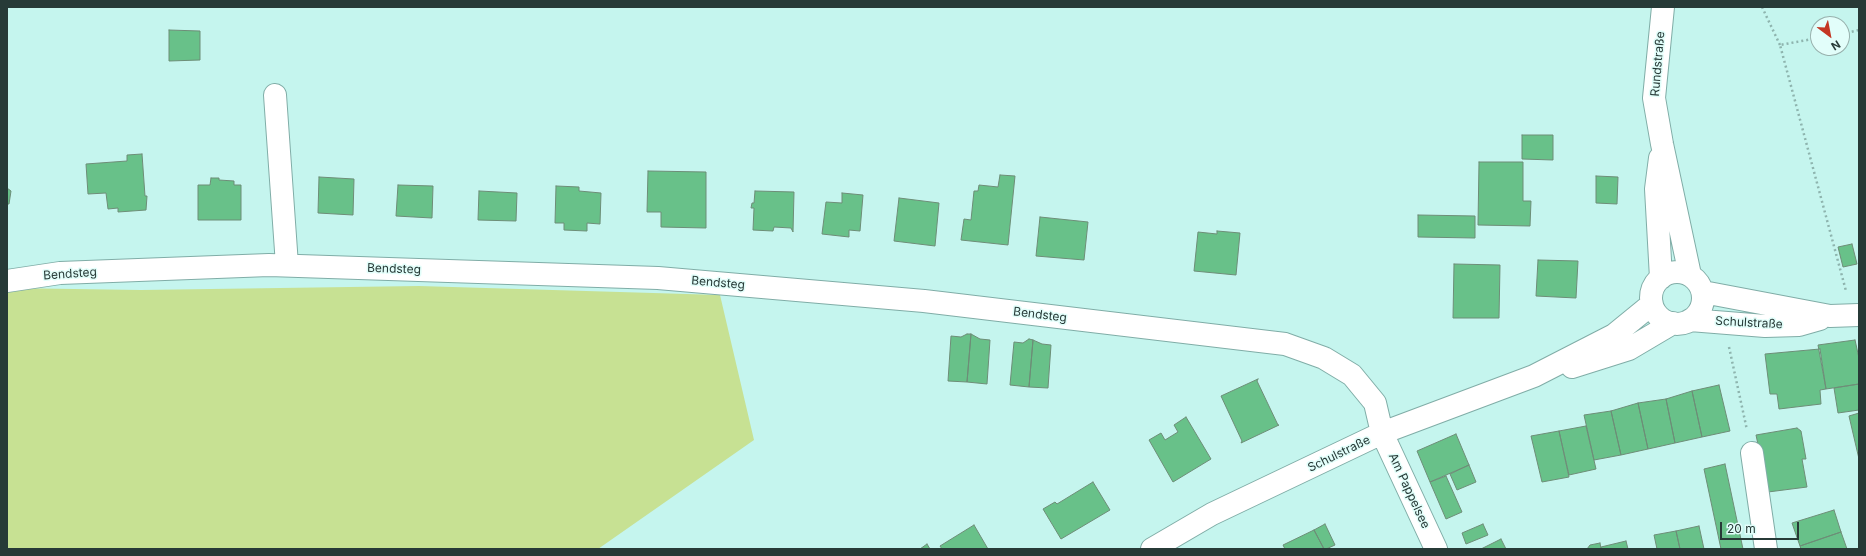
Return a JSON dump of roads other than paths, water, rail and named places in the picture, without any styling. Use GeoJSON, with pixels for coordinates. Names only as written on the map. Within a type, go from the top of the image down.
{"type":"FeatureCollection","features":[{"type":"Feature","properties":{"kind":"street","name":"Rundstraße"},"geometry":{"type":"LineString","coordinates":[[1663,7],[1654,98],[1662,144],[1690,274]]}},
{"type":"Feature","properties":{"kind":"street"},"geometry":{"type":"LineString","coordinates":[[275,95],[287,265]]}},
{"type":"Feature","properties":{"kind":"street","name":"Rundstraße"},"geometry":{"type":"LineString","coordinates":[[1661,278],[1656,189],[1662,144]]}},
{"type":"Feature","properties":{"kind":"street","name":"Bendsteg"},"geometry":{"type":"LineString","coordinates":[[7,281],[60,273],[287,265],[658,278],[924,301],[1285,344],[1324,358],[1352,375],[1375,403],[1382,433]]}},
{"type":"Feature","properties":{"kind":"street"},"geometry":{"type":"LineString","coordinates":[[1673,272],[1690,274],[1697,280],[1703,292],[1703,304],[1699,312],[1682,322],[1661,318],[1655,312],[1652,304],[1653,287],[1661,278],[1673,272]]}},
{"type":"Feature","properties":{"kind":"street","name":"Schulstraße"},"geometry":{"type":"LineString","coordinates":[[1703,292],[1830,316],[1856,315]]}},
{"type":"Feature","properties":{"kind":"street","name":"Schulstraße"},"geometry":{"type":"LineString","coordinates":[[1152,549],[1212,514],[1382,433],[1534,376],[1614,335],[1652,304]]}},
{"type":"Feature","properties":{"kind":"street","name":"Schulstraße"},"geometry":{"type":"LineString","coordinates":[[1534,376],[1584,364],[1629,349],[1682,322],[1731,322],[1765,326],[1799,325],[1830,316]]}},
{"type":"Feature","properties":{"kind":"street","name":"Am Pappelsee"},"geometry":{"type":"LineString","coordinates":[[1382,433],[1436,549]]}},
{"type":"Feature","properties":{"kind":"street"},"geometry":{"type":"LineString","coordinates":[[1752,453],[1766,549]]}}]}
